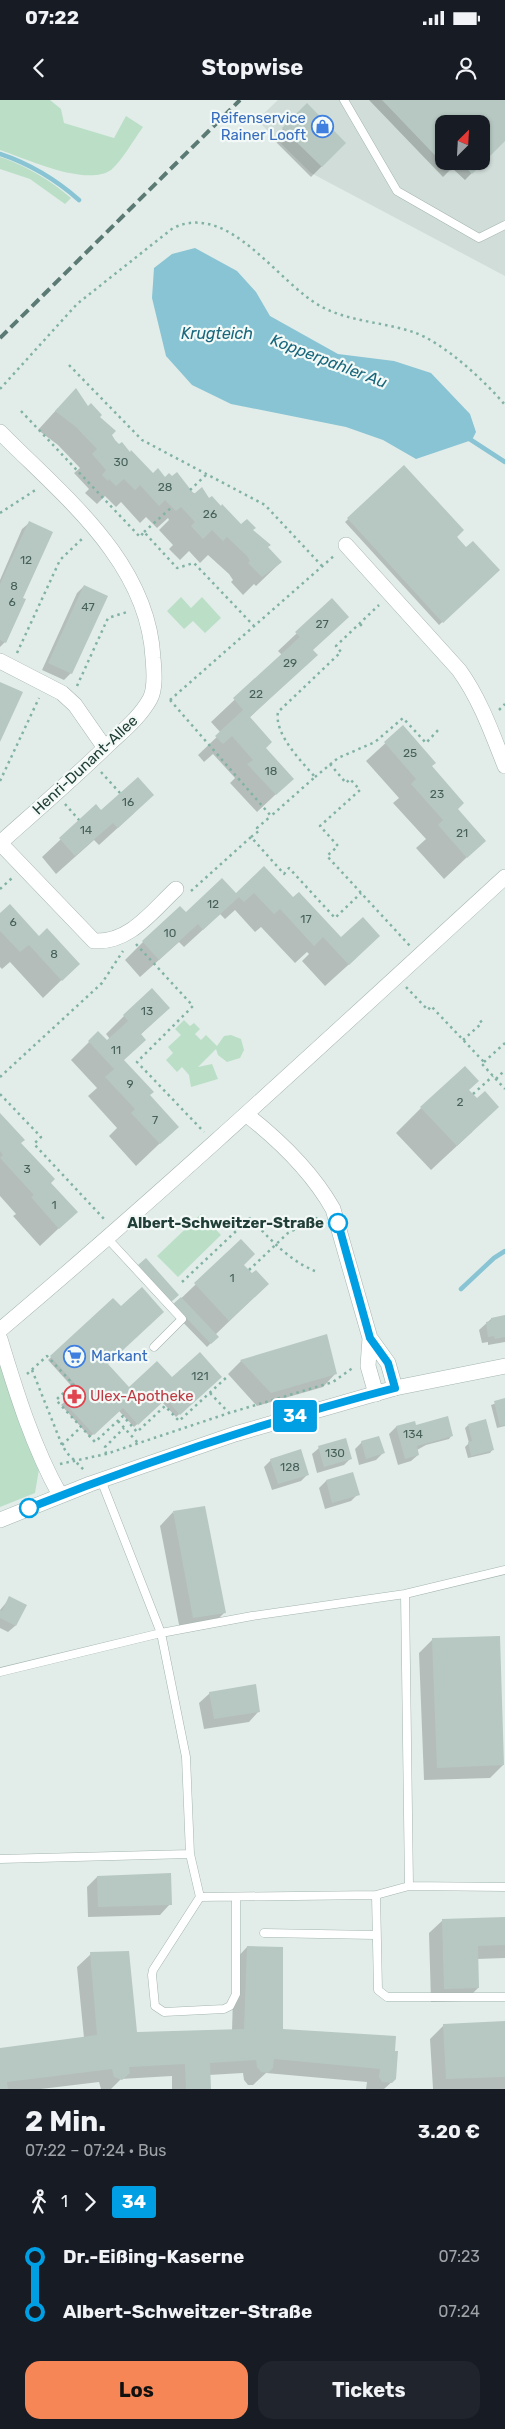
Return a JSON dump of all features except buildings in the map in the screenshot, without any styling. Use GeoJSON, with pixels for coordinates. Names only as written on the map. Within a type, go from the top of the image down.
{"type":"FeatureCollection","features":[{"type":"Feature","properties":{"kind":"street","name":"Henri-Dunant-Allee"},"geometry":{"type":"LineString","coordinates":[[0,432],[94,529],[123,563],[143,607],[152,645],[154,677],[151,697],[140,714],[91,762],[0,843],[94,941],[107,942],[129,937],[176,889]]}},
{"type":"Feature","properties":{"kind":"street"},"geometry":{"type":"LineString","coordinates":[[346,545],[459,670],[472,687],[505,766]]}},
{"type":"Feature","properties":{"kind":"street"},"geometry":{"type":"LineString","coordinates":[[5,664],[46,683],[70,700],[105,748]]}},
{"type":"Feature","properties":{"kind":"street"},"geometry":{"type":"LineString","coordinates":[[0,1330],[112,1236],[216,1143],[505,877]]}},
{"type":"Feature","properties":{"kind":"street"},"geometry":{"type":"LineString","coordinates":[[247,1114],[292,1155],[323,1192],[333,1209],[370,1338],[388,1363],[395,1388]]}},
{"type":"Feature","properties":{"kind":"street"},"geometry":{"type":"LineString","coordinates":[[370,1338],[368,1366],[376,1394]]}},
{"type":"Feature","properties":{"kind":"street"},"geometry":{"type":"LineString","coordinates":[[0,1339],[13,1384],[46,1471],[60,1496]]}},
{"type":"Feature","properties":{"kind":"street"},"geometry":{"type":"LineString","coordinates":[[0,1520],[95,1482],[235,1434],[395,1388],[505,1366]]}},
{"type":"Feature","properties":{"kind":"lane"},"geometry":{"type":"LineString","coordinates":[[344,100],[397,191],[479,238],[505,225]]}},
{"type":"Feature","properties":{"kind":"lane"},"geometry":{"type":"LineString","coordinates":[[112,1236],[182,1319],[154,1347]]}},
{"type":"Feature","properties":{"kind":"lane"},"geometry":{"type":"LineString","coordinates":[[95,1482],[161,1633],[186,1757],[190,1854],[200,1898],[154,1970],[152,1975],[155,2006],[164,2012],[224,2009],[230,2006],[236,1994],[236,1898]]}},
{"type":"Feature","properties":{"kind":"lane"},"geometry":{"type":"LineString","coordinates":[[0,1672],[161,1633],[252,1616],[405,1594],[505,1570]]}},
{"type":"Feature","properties":{"kind":"lane"},"geometry":{"type":"LineString","coordinates":[[405,1594],[409,1886]]}},
{"type":"Feature","properties":{"kind":"lane"},"geometry":{"type":"LineString","coordinates":[[0,1859],[190,1854]]}},
{"type":"Feature","properties":{"kind":"lane"},"geometry":{"type":"LineString","coordinates":[[200,1898],[376,1895],[409,1886],[505,1888]]}},
{"type":"Feature","properties":{"kind":"lane"},"geometry":{"type":"LineString","coordinates":[[376,1895],[375,1935],[378,1990],[387,1998],[505,1998]]}},
{"type":"Feature","properties":{"kind":"lane"},"geometry":{"type":"LineString","coordinates":[[264,1933],[375,1935]]}},
{"type":"Feature","properties":{"kind":"path"},"geometry":{"type":"LineString","coordinates":[[0,389],[76,304],[173,228],[184,222],[199,222],[215,225],[240,238],[307,298],[322,307],[340,315],[414,332],[466,366],[505,405]]}},
{"type":"Feature","properties":{"kind":"path"},"geometry":{"type":"LineString","coordinates":[[69,365],[142,440],[265,505],[322,566]]}},
{"type":"Feature","properties":{"kind":"path"},"geometry":{"type":"LineString","coordinates":[[20,411],[140,537],[172,507]]}},
{"type":"Feature","properties":{"kind":"path"},"geometry":{"type":"LineString","coordinates":[[190,490],[207,474]]}},
{"type":"Feature","properties":{"kind":"path"},"geometry":{"type":"LineString","coordinates":[[0,513],[36,490],[46,478]]}},
{"type":"Feature","properties":{"kind":"path"},"geometry":{"type":"LineString","coordinates":[[5,664],[60,560],[94,529]]}},
{"type":"Feature","properties":{"kind":"path"},"geometry":{"type":"LineString","coordinates":[[144,532],[177,568],[194,563],[254,626]]}},
{"type":"Feature","properties":{"kind":"path"},"geometry":{"type":"LineString","coordinates":[[170,700],[346,545]]}},
{"type":"Feature","properties":{"kind":"path"},"geometry":{"type":"LineString","coordinates":[[315,777],[294,754],[276,721],[278,712],[341,652],[336,646],[391,594]]}},
{"type":"Feature","properties":{"kind":"path"},"geometry":{"type":"LineString","coordinates":[[70,700],[108,618],[143,607]]}},
{"type":"Feature","properties":{"kind":"path"},"geometry":{"type":"LineString","coordinates":[[360,624],[364,628]]}},
{"type":"Feature","properties":{"kind":"path"},"geometry":{"type":"LineString","coordinates":[[0,781],[46,683]]}},
{"type":"Feature","properties":{"kind":"path"},"geometry":{"type":"LineString","coordinates":[[151,697],[170,700],[271,816]]}},
{"type":"Feature","properties":{"kind":"path"},"geometry":{"type":"LineString","coordinates":[[176,889],[184,898],[259,831],[257,828],[330,764],[338,758],[376,742],[403,718],[426,743],[440,728]]}},
{"type":"Feature","properties":{"kind":"path"},"geometry":{"type":"LineString","coordinates":[[91,762],[120,793]]}},
{"type":"Feature","properties":{"kind":"path"},"geometry":{"type":"LineString","coordinates":[[330,764],[346,783],[350,779],[360,790],[320,826],[338,846],[327,856],[419,956]]}},
{"type":"Feature","properties":{"kind":"path"},"geometry":{"type":"LineString","coordinates":[[55,794],[79,820]]}},
{"type":"Feature","properties":{"kind":"path"},"geometry":{"type":"LineString","coordinates":[[251,837],[284,874],[289,868],[335,918],[361,893]]}},
{"type":"Feature","properties":{"kind":"path"},"geometry":{"type":"LineString","coordinates":[[0,1077],[102,983],[129,937],[193,1006],[137,1062],[216,1143]]}},
{"type":"Feature","properties":{"kind":"path"},"geometry":{"type":"LineString","coordinates":[[396,977],[428,1010],[431,1006],[484,1062],[482,1064],[505,1089]]}},
{"type":"Feature","properties":{"kind":"path"},"geometry":{"type":"LineString","coordinates":[[463,1040],[482,1022],[479,1019]]}},
{"type":"Feature","properties":{"kind":"path"},"geometry":{"type":"LineString","coordinates":[[484,1062],[505,1043]]}},
{"type":"Feature","properties":{"kind":"path"},"geometry":{"type":"LineString","coordinates":[[496,1079],[505,1070]]}},
{"type":"Feature","properties":{"kind":"path"},"geometry":{"type":"LineString","coordinates":[[473,1094],[492,1076]]}},
{"type":"Feature","properties":{"kind":"path"},"geometry":{"type":"LineString","coordinates":[[0,1094],[41,1137],[34,1144],[112,1236]]}},
{"type":"Feature","properties":{"kind":"path"},"geometry":{"type":"LineString","coordinates":[[249,1270],[288,1233],[333,1209]]}},
{"type":"Feature","properties":{"kind":"path"},"geometry":{"type":"LineString","coordinates":[[182,1282],[250,1218],[276,1245],[293,1258],[315,1270]]}},
{"type":"Feature","properties":{"kind":"path"},"geometry":{"type":"LineString","coordinates":[[13,1384],[47,1356],[76,1389]]}},
{"type":"Feature","properties":{"kind":"path"},"geometry":{"type":"LineString","coordinates":[[46,1471],[66,1461],[77,1461],[106,1454],[228,1413],[333,1382],[353,1367],[368,1366]]}},
{"type":"Feature","properties":{"kind":"path"},"geometry":{"type":"LineString","coordinates":[[32,1370],[62,1445],[67,1453],[77,1461],[95,1482]]}},
{"type":"Feature","properties":{"kind":"path"},"geometry":{"type":"LineString","coordinates":[[72,1384],[56,1400],[95,1442],[123,1416],[138,1432],[165,1406],[179,1421],[228,1376]]}},
{"type":"Feature","properties":{"kind":"path"},"geometry":{"type":"LineString","coordinates":[[210,1393],[228,1413]]}},
{"type":"Feature","properties":{"kind":"path"},"geometry":{"type":"LineString","coordinates":[[112,1418],[138,1443]]}},
{"type":"Feature","properties":{"kind":"path"},"geometry":{"type":"LineString","coordinates":[[62,1445],[81,1427]]}},
{"type":"Feature","properties":{"kind":"path"},"geometry":{"type":"LineString","coordinates":[[106,1454],[105,1447],[124,1428]]}},
{"type":"Feature","properties":{"kind":"shaded area"},"geometry":{"type":"Polygon","coordinates":[[[278,100],[505,100],[505,276],[311,173],[257,120],[278,100]]]}},
{"type":"Feature","properties":{"kind":"green space"},"geometry":{"type":"Polygon","coordinates":[[[0,100],[50,100],[61,109],[64,123],[114,138],[126,116],[143,127],[111,170],[100,174],[72,174],[40,165],[0,150],[0,100]]]}},
{"type":"Feature","properties":{"kind":"green space"},"geometry":{"type":"Polygon","coordinates":[[[0,157],[38,174],[71,198],[65,204],[30,179],[0,169],[0,157]]]}},
{"type":"Feature","properties":{"kind":"green space"},"geometry":{"type":"Polygon","coordinates":[[[181,597],[191,608],[202,597],[221,618],[205,633],[193,621],[184,629],[167,611],[181,597]]]}},
{"type":"Feature","properties":{"kind":"green space"},"geometry":{"type":"Polygon","coordinates":[[[184,1020],[190,1026],[194,1023],[200,1029],[195,1034],[201,1040],[206,1035],[217,1046],[224,1036],[231,1035],[241,1039],[244,1050],[240,1058],[227,1062],[218,1055],[216,1049],[198,1067],[212,1064],[218,1079],[191,1087],[189,1075],[182,1067],[177,1072],[166,1060],[173,1053],[168,1047],[181,1035],[175,1029],[184,1020]]]}},
{"type":"Feature","properties":{"kind":"green space"},"geometry":{"type":"Polygon","coordinates":[[[201,1214],[221,1235],[178,1277],[157,1256],[201,1214]]]}},
{"type":"Feature","properties":{"kind":"green space"},"geometry":{"type":"Polygon","coordinates":[[[0,1363],[39,1469],[35,1493],[0,1507],[0,1363]]]}},
{"type":"Feature","properties":{"kind":"water","name":"Krugteich"},"geometry":{"type":"Polygon","coordinates":[[[195,248],[237,271],[256,292],[270,316],[338,354],[394,361],[431,373],[470,414],[476,432],[472,440],[416,459],[383,440],[346,427],[231,404],[192,385],[166,356],[152,298],[154,268],[172,254],[195,248]]]}},
{"type":"Feature","properties":{"kind":"waterway","name":"Kopperpahler Au"},"geometry":{"type":"LineString","coordinates":[[0,154],[22,162],[42,173],[61,185],[79,200]]}},
{"type":"Feature","properties":{"kind":"waterway","name":"Kopperpahler Au"},"geometry":{"type":"LineString","coordinates":[[468,438],[505,462]]}},
{"type":"Feature","properties":{"kind":"waterway","name":"Kopperpahler Au"},"geometry":{"type":"LineString","coordinates":[[461,1289],[494,1258],[505,1251]]}},
{"type":"Feature","properties":{"kind":"railway"},"geometry":{"type":"LineString","coordinates":[[0,338],[240,100]]}},
{"type":"Feature","properties":{"kind":"bus line","name":"34"},"geometry":{"type":"LineString","coordinates":[[29,1508],[101,1480],[235,1434],[395,1388],[388,1363],[370,1338],[338,1223]]}},
{"type":"Feature","properties":{"kind":"place","name":"Reifenservice Rainer Looft"},"geometry":{"type":"Point","coordinates":[322,127]}},
{"type":"Feature","properties":{"kind":"place","name":"Albert-Schweitzer-Straße"},"geometry":{"type":"Point","coordinates":[338,1223]}},
{"type":"Feature","properties":{"kind":"place","name":"Markant"},"geometry":{"type":"Point","coordinates":[75,1356]}},
{"type":"Feature","properties":{"kind":"place","name":"Ulex-Apotheke"},"geometry":{"type":"Point","coordinates":[74,1396]}}]}
